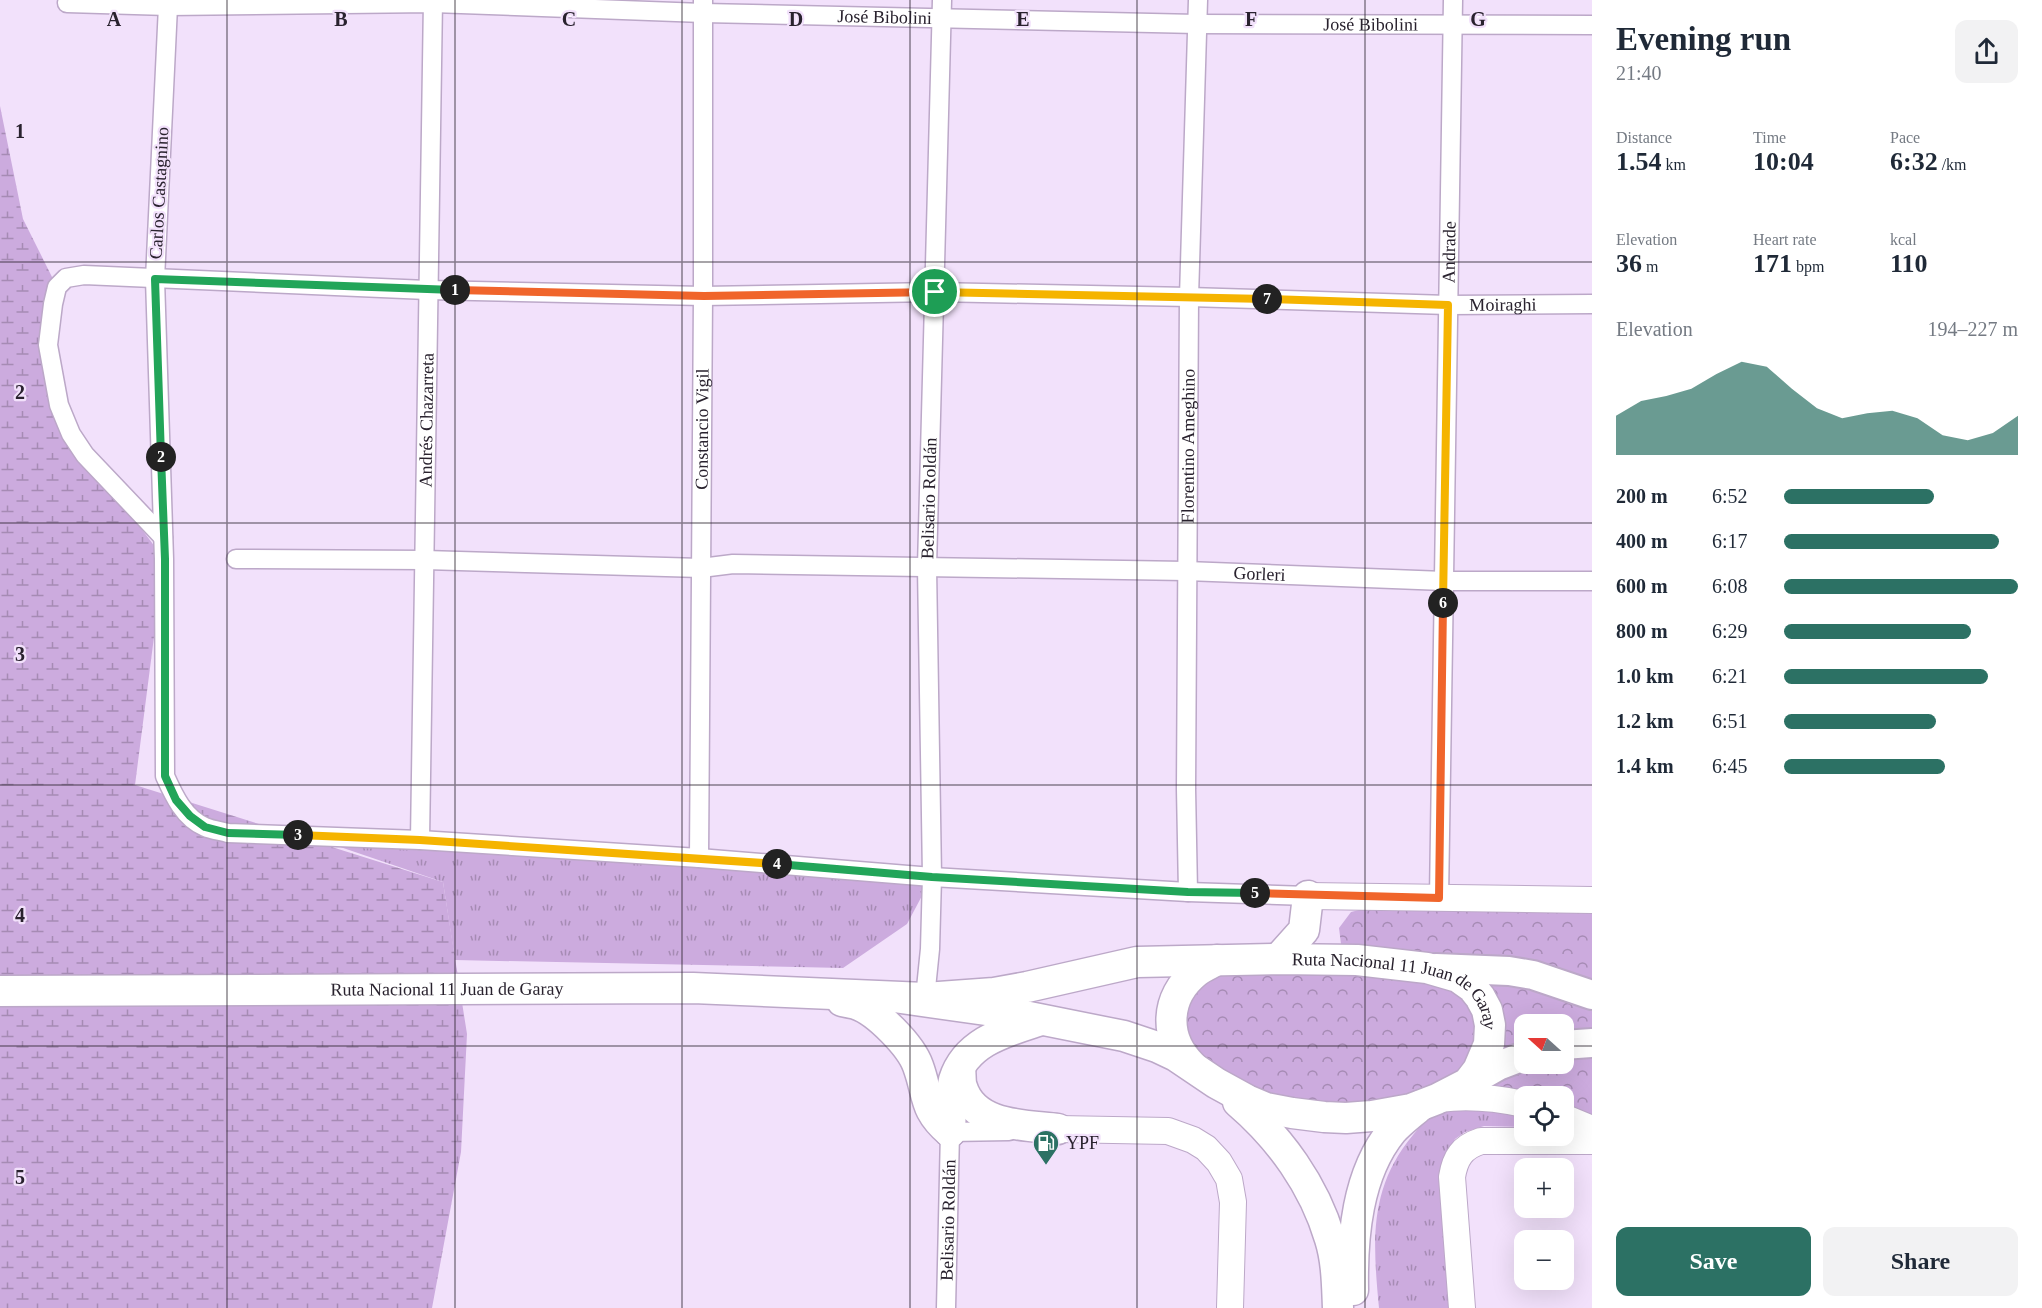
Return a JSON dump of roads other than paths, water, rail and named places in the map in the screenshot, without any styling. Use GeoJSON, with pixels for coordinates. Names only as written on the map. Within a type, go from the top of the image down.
{"type":"FeatureCollection","features":[{"type":"Feature","properties":{"kind":"highway"},"geometry":{"type":"LineString","coordinates":[[1278,958],[1304,930],[1308,896]]}},
{"type":"Feature","properties":{"kind":"highway"},"geometry":{"type":"LineString","coordinates":[[1304,930],[1326,960]]}},
{"type":"Feature","properties":{"kind":"highway","name":"Ruta Nacional 11 Juan de Garay"},"geometry":{"type":"LineString","coordinates":[[0,991],[693,988],[925,998],[994,993],[1059,981],[1125,963],[1278,958],[1372,962],[1427,968],[1458,977],[1472,987],[1487,1010],[1490,1025],[1489,1044],[1478,1070],[1468,1083],[1429,1102],[1394,1128],[1383,1143],[1361,1198],[1354,1232],[1350,1306]]}},
{"type":"Feature","properties":{"kind":"highway","name":"Ruta Nacional 11 Juan de Garay"},"geometry":{"type":"LineString","coordinates":[[1217,960],[1197,971],[1184,984],[1173,1002],[1170,1017],[1172,1032],[1186,1061],[1252,1114],[1274,1137],[1306,1181],[1331,1240],[1337,1280],[1350,1306]]}},
{"type":"Feature","properties":{"kind":"highway"},"geometry":{"type":"LineString","coordinates":[[798,993],[857,1004],[879,1017],[917,1064],[931,1112],[950,1132]]}},
{"type":"Feature","properties":{"kind":"highway","name":"Ruta Nacional 11 Juan de Garay"},"geometry":{"type":"LineString","coordinates":[[894,997],[1044,1020],[1124,1036],[1176,1056],[1210,1079],[1266,1108],[1346,1118],[1372,1116],[1429,1102]]}},
{"type":"Feature","properties":{"kind":"highway"},"geometry":{"type":"LineString","coordinates":[[950,1132],[952,1091],[960,1069],[968,1057],[982,1043],[1003,1032],[1044,1020]]}},
{"type":"Feature","properties":{"kind":"highway"},"geometry":{"type":"LineString","coordinates":[[960,1069],[962,1087],[967,1097],[987,1116],[999,1122],[1058,1129]]}},
{"type":"Feature","properties":{"kind":"main road"},"geometry":{"type":"LineString","coordinates":[[1308,896],[1592,900]]}},
{"type":"Feature","properties":{"kind":"main road"},"geometry":{"type":"LineString","coordinates":[[1427,968],[1517,973],[1554,981],[1592,995]]}},
{"type":"Feature","properties":{"kind":"main road"},"geometry":{"type":"LineString","coordinates":[[1574,1044],[1592,1043]]}},
{"type":"Feature","properties":{"kind":"main road"},"geometry":{"type":"LineString","coordinates":[[1468,1083],[1514,1060]]}},
{"type":"Feature","properties":{"kind":"main road"},"geometry":{"type":"LineString","coordinates":[[1429,1102],[1461,1096],[1514,1102]]}},
{"type":"Feature","properties":{"kind":"main road"},"geometry":{"type":"LineString","coordinates":[[1574,1122],[1592,1129]]}},
{"type":"Feature","properties":{"kind":"main road"},"geometry":{"type":"LineString","coordinates":[[1058,1129],[1168,1131],[1193,1140],[1206,1148],[1219,1162],[1229,1179],[1233,1202],[1230,1308]]}},
{"type":"Feature","properties":{"kind":"main road"},"geometry":{"type":"LineString","coordinates":[[1462,1308],[1452,1177],[1455,1162],[1462,1151],[1470,1144],[1481,1141],[1592,1141]]}},
{"type":"Feature","properties":{"kind":"street","name":"Florentino Ameghino"},"geometry":{"type":"LineString","coordinates":[[1188,892],[1186,570],[1189,297],[1198,0]]}},
{"type":"Feature","properties":{"kind":"street","name":"Andrade"},"geometry":{"type":"LineString","coordinates":[[1439,898],[1453,0]]}},
{"type":"Feature","properties":{"kind":"street","name":"José Bibolini"},"geometry":{"type":"LineString","coordinates":[[67,3],[168,6],[433,2],[942,9],[1197,24],[1592,26]]}},
{"type":"Feature","properties":{"kind":"street","name":"Andrés Chazarreta"},"geometry":{"type":"LineString","coordinates":[[420,840],[433,2]]}},
{"type":"Feature","properties":{"kind":"street","name":"Carlos Castagnino"},"geometry":{"type":"LineString","coordinates":[[168,6],[155,279],[163,537],[165,776],[176,800],[190,816],[205,827],[228,833],[420,840]]}},
{"type":"Feature","properties":{"kind":"street","name":"Constancio Vigil"},"geometry":{"type":"LineString","coordinates":[[699,858],[704,296],[703,7]]}},
{"type":"Feature","properties":{"kind":"street","name":"Belisario Roldán"},"geometry":{"type":"LineString","coordinates":[[925,998],[930,949],[932,877],[927,567],[942,9]]}},
{"type":"Feature","properties":{"kind":"street","name":"Moiraghi"},"geometry":{"type":"LineString","coordinates":[[163,537],[85,455],[71,434],[59,405],[48,345],[57,287],[66,278],[84,275],[427,290],[704,296],[935,292],[1448,305],[1592,304]]}},
{"type":"Feature","properties":{"kind":"street","name":"Gorleri"},"geometry":{"type":"LineString","coordinates":[[236,559],[425,560],[702,568],[733,564],[1186,570],[1444,581],[1592,581]]}},
{"type":"Feature","properties":{"kind":"street"},"geometry":{"type":"LineString","coordinates":[[420,840],[699,858],[932,877],[1188,892],[1308,896]]}},
{"type":"Feature","properties":{"kind":"street"},"geometry":{"type":"LineString","coordinates":[[950,1132],[1058,1129]]}},
{"type":"Feature","properties":{"kind":"street","name":"Belisario Roldán"},"geometry":{"type":"LineString","coordinates":[[946,1308],[950,1132]]}},
{"type":"Feature","properties":{"kind":"place","name":"YPF"},"geometry":{"type":"Point","coordinates":[1046,1166]}}]}
